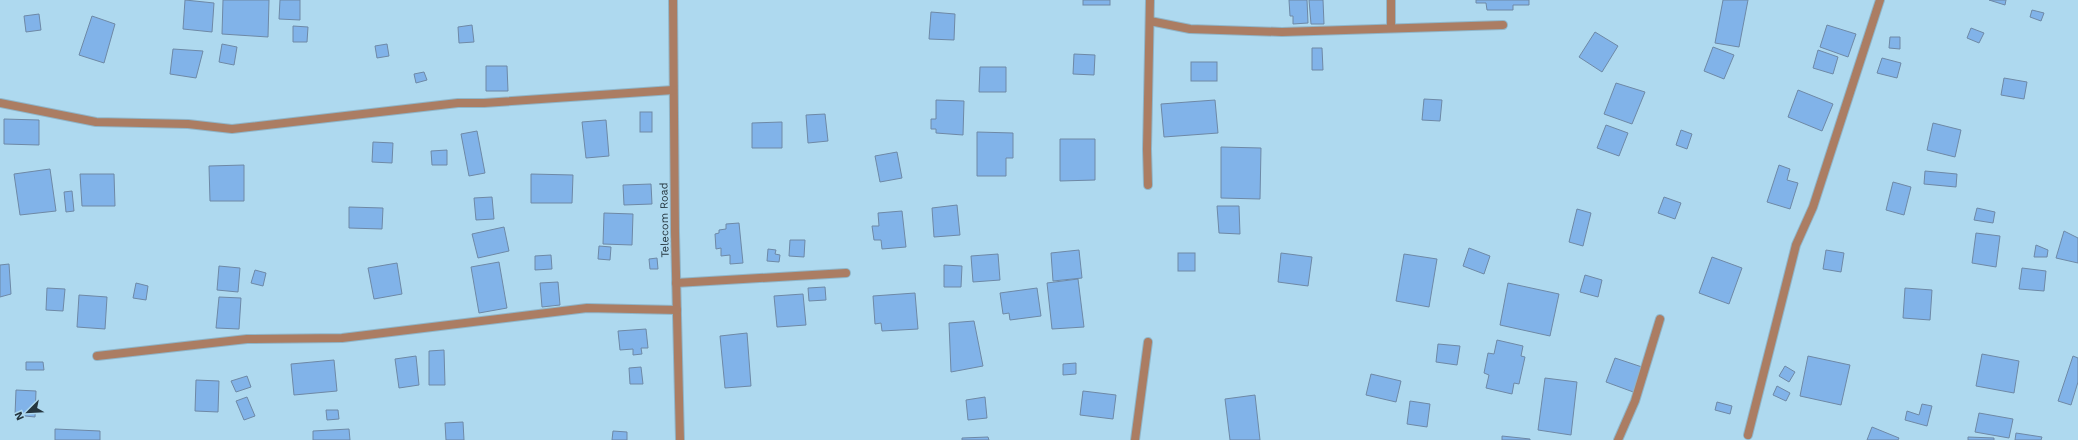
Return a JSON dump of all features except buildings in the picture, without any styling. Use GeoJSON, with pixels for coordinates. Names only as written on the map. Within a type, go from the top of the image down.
{"type":"FeatureCollection","features":[{"type":"Feature","properties":{"kind":"street","name":"Telecom Road"},"geometry":{"type":"LineString","coordinates":[[673,0],[676,282],[680,440]]}},
{"type":"Feature","properties":{"kind":"street"},"geometry":{"type":"LineString","coordinates":[[1148,184],[1150,0]]}},
{"type":"Feature","properties":{"kind":"street"},"geometry":{"type":"LineString","coordinates":[[1391,0],[1391,28]]}},
{"type":"Feature","properties":{"kind":"street"},"geometry":{"type":"LineString","coordinates":[[1748,435],[1796,245],[1813,207],[1880,0]]}},
{"type":"Feature","properties":{"kind":"street"},"geometry":{"type":"LineString","coordinates":[[1150,21],[1190,30],[1282,32],[1503,25]]}},
{"type":"Feature","properties":{"kind":"street"},"geometry":{"type":"LineString","coordinates":[[0,103],[96,122],[188,124],[232,129],[458,103],[484,103],[674,90]]}},
{"type":"Feature","properties":{"kind":"street"},"geometry":{"type":"LineString","coordinates":[[676,282],[846,273]]}},
{"type":"Feature","properties":{"kind":"street"},"geometry":{"type":"LineString","coordinates":[[97,356],[247,339],[342,338],[587,308],[677,310]]}},
{"type":"Feature","properties":{"kind":"street"},"geometry":{"type":"LineString","coordinates":[[1618,440],[1636,401],[1660,319]]}},
{"type":"Feature","properties":{"kind":"street"},"geometry":{"type":"LineString","coordinates":[[1134,440],[1148,342]]}}]}
